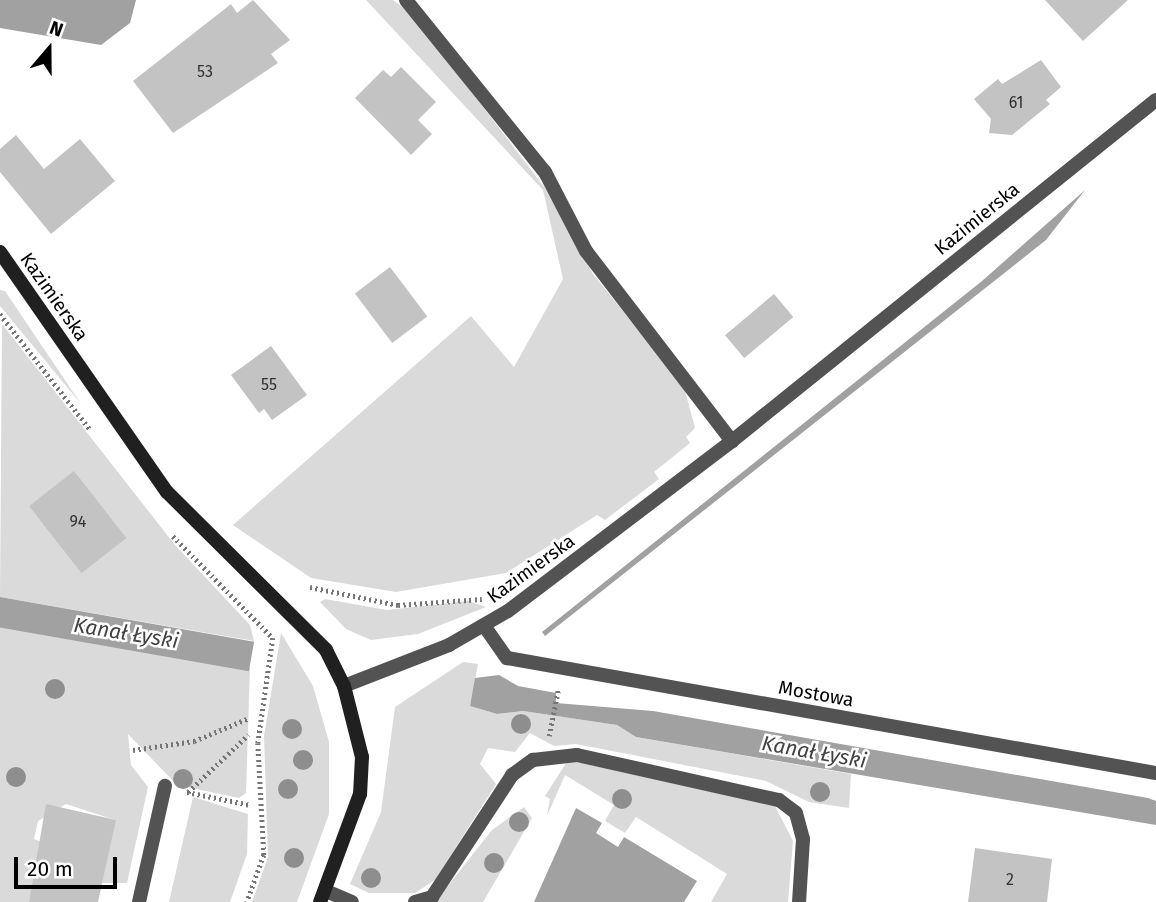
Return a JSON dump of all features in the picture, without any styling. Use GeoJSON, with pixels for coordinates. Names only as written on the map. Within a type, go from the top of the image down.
{"type":"FeatureCollection","features":[{"type":"Feature","properties":{"kind":"main road","name":"Kazimierska"},"geometry":{"type":"LineString","coordinates":[[0,252],[167,492],[326,650],[344,686]]}},
{"type":"Feature","properties":{"kind":"main road"},"geometry":{"type":"LineString","coordinates":[[323,896],[360,794],[362,757],[344,686]]}},
{"type":"Feature","properties":{"kind":"street"},"geometry":{"type":"LineString","coordinates":[[406,0],[545,172],[586,251],[732,441]]}},
{"type":"Feature","properties":{"kind":"street","name":"Kazimierska"},"geometry":{"type":"LineString","coordinates":[[344,686],[485,627],[732,441],[1156,100]]}},
{"type":"Feature","properties":{"kind":"street","name":"Mostowa"},"geometry":{"type":"LineString","coordinates":[[485,627],[507,658],[1156,773]]}},
{"type":"Feature","properties":{"kind":"street"},"geometry":{"type":"LineString","coordinates":[[415,902],[432,897],[512,775],[533,760],[577,755],[779,800],[796,813],[803,839],[799,902]]}},
{"type":"Feature","properties":{"kind":"street"},"geometry":{"type":"LineString","coordinates":[[139,902],[164,786]]}},
{"type":"Feature","properties":{"kind":"street"},"geometry":{"type":"LineString","coordinates":[[323,896],[352,902]]}},
{"type":"Feature","properties":{"kind":"path"},"geometry":{"type":"LineString","coordinates":[[310,587],[398,605],[472,596],[485,601]]}},
{"type":"Feature","properties":{"kind":"path"},"geometry":{"type":"LineString","coordinates":[[247,902],[264,855],[258,743],[273,638],[262,627]]}},
{"type":"Feature","properties":{"kind":"path"},"geometry":{"type":"LineString","coordinates":[[553,716],[556,702]]}},
{"type":"Feature","properties":{"kind":"path"},"geometry":{"type":"LineString","coordinates":[[133,750],[194,741],[249,718]]}},
{"type":"Feature","properties":{"kind":"path"},"geometry":{"type":"LineString","coordinates":[[188,792],[248,735]]}},
{"type":"Feature","properties":{"kind":"path"},"geometry":{"type":"LineString","coordinates":[[164,786],[251,805]]}},
{"type":"Feature","properties":{"kind":"shaded area"},"geometry":{"type":"Polygon","coordinates":[[[366,0],[393,0],[411,13],[545,188],[593,274],[684,387],[695,428],[686,437],[690,443],[654,472],[659,479],[605,520],[597,515],[506,573],[396,592],[311,578],[233,525],[471,316],[514,367],[563,279],[543,190],[366,0]]]}},
{"type":"Feature","properties":{"kind":"shaded area"},"geometry":{"type":"Polygon","coordinates":[[[0,290],[5,291],[81,404],[0,306],[0,290]]]}},
{"type":"Feature","properties":{"kind":"shaded area"},"geometry":{"type":"Polygon","coordinates":[[[2,324],[175,545],[250,625],[254,641],[0,597],[2,324]]]}},
{"type":"Feature","properties":{"kind":"shaded area"},"geometry":{"type":"Polygon","coordinates":[[[325,599],[387,610],[468,601],[486,607],[418,634],[371,640],[346,629],[320,602],[325,599]]]}},
{"type":"Feature","properties":{"kind":"shaded area"},"geometry":{"type":"Polygon","coordinates":[[[0,627],[250,667],[246,793],[239,798],[177,785],[128,734],[131,765],[148,787],[127,883],[102,883],[115,820],[66,804],[38,821],[34,839],[42,842],[29,902],[0,902],[0,627]]]}},
{"type":"Feature","properties":{"kind":"shaded area"},"geometry":{"type":"Polygon","coordinates":[[[281,633],[313,686],[329,742],[329,814],[297,902],[252,902],[268,857],[264,736],[281,633]]]}},
{"type":"Feature","properties":{"kind":"shaded area"},"geometry":{"type":"Polygon","coordinates":[[[463,662],[478,664],[470,706],[497,714],[523,711],[617,725],[636,737],[851,774],[849,808],[809,802],[766,781],[576,744],[554,746],[530,733],[515,752],[488,748],[480,764],[496,784],[435,880],[415,893],[369,893],[350,884],[381,812],[395,707],[463,662]]]}},
{"type":"Feature","properties":{"kind":"shaded area"},"geometry":{"type":"Polygon","coordinates":[[[568,760],[775,806],[793,841],[788,902],[711,902],[727,874],[636,817],[625,833],[605,821],[614,805],[565,775],[547,816],[550,799],[545,796],[568,760]]]}},
{"type":"Feature","properties":{"kind":"shaded area"},"geometry":{"type":"Polygon","coordinates":[[[193,797],[248,814],[247,854],[230,902],[169,902],[193,797]]]}},
{"type":"Feature","properties":{"kind":"shaded area"},"geometry":{"type":"Polygon","coordinates":[[[524,807],[532,818],[483,902],[435,902],[492,830],[524,807]]]}},
{"type":"Feature","properties":{"kind":"water"},"geometry":{"type":"Polygon","coordinates":[[[0,0],[136,0],[130,23],[101,45],[0,28],[0,0]]]}},
{"type":"Feature","properties":{"kind":"water"},"geometry":{"type":"Polygon","coordinates":[[[1085,190],[1046,240],[545,636],[542,632],[982,281],[1085,190]]]}},
{"type":"Feature","properties":{"kind":"water","name":"Kanał Łyski"},"geometry":{"type":"Polygon","coordinates":[[[0,597],[254,642],[249,671],[0,627],[0,597]]]}},
{"type":"Feature","properties":{"kind":"water","name":"Kanał Łyski"},"geometry":{"type":"Polygon","coordinates":[[[499,675],[518,686],[556,693],[556,703],[653,711],[1148,798],[1156,801],[1156,825],[636,737],[617,725],[523,711],[497,714],[470,706],[475,678],[499,675]]]}},
{"type":"Feature","properties":{"kind":"water"},"geometry":{"type":"Polygon","coordinates":[[[576,808],[602,823],[596,833],[618,847],[624,837],[697,881],[684,902],[534,902],[576,808]]]}},
{"type":"Feature","properties":{"kind":"building"},"geometry":{"type":"Polygon","coordinates":[[[253,0],[290,40],[271,54],[278,63],[173,133],[133,81],[231,4],[237,13],[253,0]]]}},
{"type":"Feature","properties":{"kind":"building"},"geometry":{"type":"Polygon","coordinates":[[[1045,0],[1128,0],[1083,41],[1045,0]]]}},
{"type":"Feature","properties":{"kind":"building"},"geometry":{"type":"Polygon","coordinates":[[[1041,60],[1061,87],[1046,100],[1050,104],[1012,135],[989,133],[991,119],[974,99],[998,79],[1002,84],[1041,60]]]}},
{"type":"Feature","properties":{"kind":"building"},"geometry":{"type":"Polygon","coordinates":[[[401,67],[436,102],[418,120],[432,134],[411,155],[355,98],[383,70],[391,77],[401,67]]]}},
{"type":"Feature","properties":{"kind":"building"},"geometry":{"type":"Polygon","coordinates":[[[16,135],[44,169],[80,139],[115,181],[51,234],[0,172],[0,149],[16,135]]]}},
{"type":"Feature","properties":{"kind":"building"},"geometry":{"type":"Polygon","coordinates":[[[390,267],[427,317],[392,343],[355,293],[390,267]]]}},
{"type":"Feature","properties":{"kind":"building"},"geometry":{"type":"Polygon","coordinates":[[[774,294],[793,317],[744,358],[725,335],[774,294]]]}},
{"type":"Feature","properties":{"kind":"building"},"geometry":{"type":"Polygon","coordinates":[[[271,346],[307,395],[272,420],[264,409],[259,413],[231,375],[271,346]]]}},
{"type":"Feature","properties":{"kind":"building"},"geometry":{"type":"Polygon","coordinates":[[[74,471],[126,538],[81,573],[29,506],[74,471]]]}},
{"type":"Feature","properties":{"kind":"building"},"geometry":{"type":"Polygon","coordinates":[[[46,804],[116,820],[98,902],[29,902],[46,804]]]}},
{"type":"Feature","properties":{"kind":"building"},"geometry":{"type":"Polygon","coordinates":[[[975,848],[1052,859],[1047,902],[968,902],[975,848]]]}}]}
